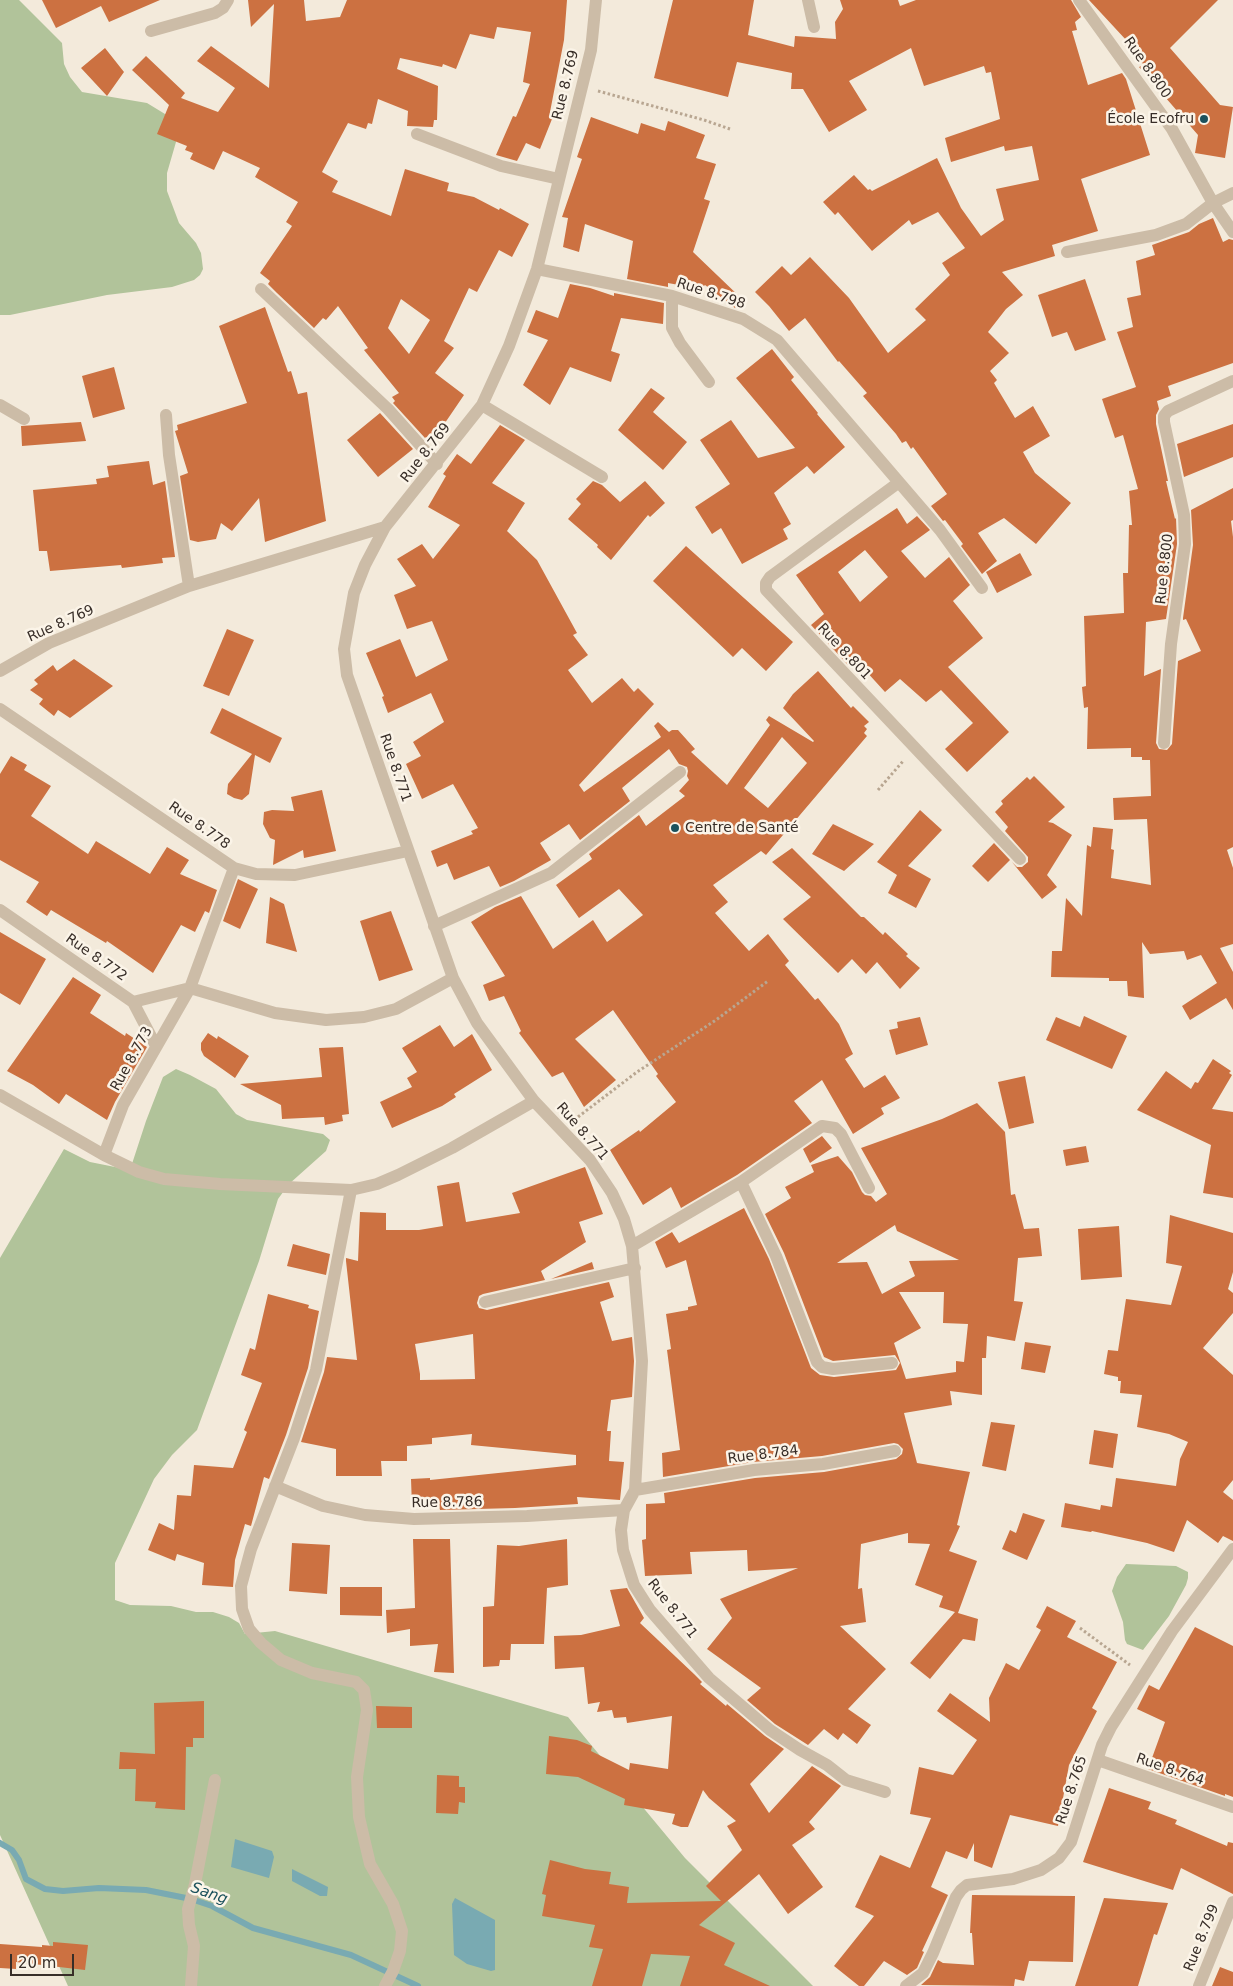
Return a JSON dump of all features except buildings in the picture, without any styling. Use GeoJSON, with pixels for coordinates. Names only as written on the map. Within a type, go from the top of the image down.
{"type":"FeatureCollection","features":[{"type":"Feature","properties":{"kind":"street"},"geometry":{"type":"LineString","coordinates":[[151,31],[215,13],[223,8],[228,0]]}},
{"type":"Feature","properties":{"kind":"street","name":"Rue 8.769"},"geometry":{"type":"LineString","coordinates":[[0,671],[49,643],[189,586],[385,527],[482,405],[509,346],[537,269],[590,50],[596,0]]}},
{"type":"Feature","properties":{"kind":"street"},"geometry":{"type":"LineString","coordinates":[[808,0],[814,27]]}},
{"type":"Feature","properties":{"kind":"street","name":"Rue 8.800"},"geometry":{"type":"LineString","coordinates":[[1079,0],[1172,129],[1213,203],[1233,232]]}},
{"type":"Feature","properties":{"kind":"street"},"geometry":{"type":"LineString","coordinates":[[417,134],[500,166],[559,179]]}},
{"type":"Feature","properties":{"kind":"street"},"geometry":{"type":"LineString","coordinates":[[1067,252],[1156,235],[1186,224],[1213,203],[1233,193]]}},
{"type":"Feature","properties":{"kind":"street","name":"Rue 8.798"},"geometry":{"type":"LineString","coordinates":[[537,269],[672,296],[743,319],[777,340],[940,530],[982,588]]}},
{"type":"Feature","properties":{"kind":"street"},"geometry":{"type":"LineString","coordinates":[[261,289],[388,409],[437,464]]}},
{"type":"Feature","properties":{"kind":"street"},"geometry":{"type":"LineString","coordinates":[[672,296],[672,328],[680,343],[709,382]]}},
{"type":"Feature","properties":{"kind":"street","name":"Rue 8.800"},"geometry":{"type":"LineString","coordinates":[[1164,743],[1171,644],[1185,544],[1184,515],[1164,416],[1168,411],[1233,381]]}},
{"type":"Feature","properties":{"kind":"street"},"geometry":{"type":"LineString","coordinates":[[0,404],[24,419]]}},
{"type":"Feature","properties":{"kind":"street"},"geometry":{"type":"LineString","coordinates":[[482,405],[602,477]]}},
{"type":"Feature","properties":{"kind":"street"},"geometry":{"type":"LineString","coordinates":[[166,415],[169,455],[189,586]]}},
{"type":"Feature","properties":{"kind":"street","name":"Rue 8.801"},"geometry":{"type":"LineString","coordinates":[[898,483],[770,577],[766,583],[766,590],[1020,859]]}},
{"type":"Feature","properties":{"kind":"street","name":"Rue 8.771"},"geometry":{"type":"LineString","coordinates":[[385,527],[365,565],[354,592],[344,648],[347,675],[434,926],[454,978],[477,1023],[534,1100],[590,1160],[612,1193],[624,1219],[632,1246],[642,1361],[635,1490],[624,1510],[620,1530],[634,1586],[650,1610],[709,1678],[770,1730],[827,1765],[846,1780],[885,1792]]}},
{"type":"Feature","properties":{"kind":"street","name":"Rue 8.778"},"geometry":{"type":"LineString","coordinates":[[0,709],[234,868],[256,874],[295,875],[408,851]]}},
{"type":"Feature","properties":{"kind":"street"},"geometry":{"type":"LineString","coordinates":[[434,926],[551,873],[680,772]]}},
{"type":"Feature","properties":{"kind":"street","name":"Rue 8.773"},"geometry":{"type":"LineString","coordinates":[[104,1155],[123,1105],[190,988],[234,868]]}},
{"type":"Feature","properties":{"kind":"street","name":"Rue 8.772"},"geometry":{"type":"LineString","coordinates":[[0,910],[133,1002],[156,1046]]}},
{"type":"Feature","properties":{"kind":"street"},"geometry":{"type":"LineString","coordinates":[[133,1002],[190,988],[276,1013],[326,1020],[364,1017],[396,1009],[454,978]]}},
{"type":"Feature","properties":{"kind":"street"},"geometry":{"type":"LineString","coordinates":[[0,1095],[104,1155],[139,1172],[164,1179],[220,1184],[351,1190],[377,1184],[398,1175],[452,1148],[534,1100]]}},
{"type":"Feature","properties":{"kind":"street"},"geometry":{"type":"LineString","coordinates":[[632,1246],[741,1182],[822,1126],[829,1125],[841,1134],[869,1188]]}},
{"type":"Feature","properties":{"kind":"street"},"geometry":{"type":"LineString","coordinates":[[741,1182],[776,1256],[817,1362],[822,1367],[833,1369],[892,1363]]}},
{"type":"Feature","properties":{"kind":"street"},"geometry":{"type":"LineString","coordinates":[[351,1190],[316,1370],[294,1438],[251,1549],[241,1586],[242,1609],[248,1629],[281,1660],[312,1673],[356,1682],[364,1690],[367,1710],[357,1777],[359,1817],[370,1864],[393,1904],[402,1931],[400,1950],[393,1971],[384,1986]]}},
{"type":"Feature","properties":{"kind":"street"},"geometry":{"type":"LineString","coordinates":[[485,1302],[635,1268]]}},
{"type":"Feature","properties":{"kind":"street","name":"Rue 8.784"},"geometry":{"type":"LineString","coordinates":[[635,1490],[754,1470],[823,1464],[895,1451]]}},
{"type":"Feature","properties":{"kind":"street","name":"Rue 8.786"},"geometry":{"type":"LineString","coordinates":[[276,1486],[323,1506],[365,1515],[414,1519],[527,1516],[624,1510]]}},
{"type":"Feature","properties":{"kind":"street","name":"Rue 8.765"},"geometry":{"type":"LineString","coordinates":[[906,1986],[923,1973],[933,1954],[956,1897],[961,1890],[967,1885],[1013,1879],[1041,1870],[1059,1858],[1071,1842],[1102,1745],[1111,1727],[1172,1631],[1233,1549]]}},
{"type":"Feature","properties":{"kind":"street","name":"Rue 8.764"},"geometry":{"type":"LineString","coordinates":[[1098,1760],[1233,1808]]}},
{"type":"Feature","properties":{"kind":"street"},"geometry":{"type":"LineString","coordinates":[[191,1986],[194,1946],[188,1925],[188,1909],[195,1884],[215,1780]]}},
{"type":"Feature","properties":{"kind":"street","name":"Rue 8.799"},"geometry":{"type":"LineString","coordinates":[[1199,1986],[1233,1902]]}},
{"type":"Feature","properties":{"kind":"path"},"geometry":{"type":"LineString","coordinates":[[581,86],[730,129]]}},
{"type":"Feature","properties":{"kind":"path"},"geometry":{"type":"LineString","coordinates":[[878,790],[914,748]]}},
{"type":"Feature","properties":{"kind":"path"},"geometry":{"type":"LineString","coordinates":[[562,1129],[637,1072],[716,1020],[768,981]]}},
{"type":"Feature","properties":{"kind":"path"},"geometry":{"type":"LineString","coordinates":[[1080,1628],[1143,1675]]}},
{"type":"Feature","properties":{"kind":"green space"},"geometry":{"type":"Polygon","coordinates":[[[0,0],[19,0],[62,43],[64,64],[70,77],[82,92],[147,103],[165,114],[174,126],[176,142],[167,173],[167,191],[179,223],[196,243],[201,253],[203,269],[194,280],[172,287],[107,295],[10,315],[0,315],[0,0]]]}},
{"type":"Feature","properties":{"kind":"green space"},"geometry":{"type":"Polygon","coordinates":[[[176,1069],[216,1089],[236,1114],[247,1120],[323,1134],[330,1140],[326,1151],[289,1184],[278,1199],[259,1261],[197,1430],[172,1455],[154,1479],[115,1563],[115,1600],[130,1605],[171,1606],[196,1612],[213,1612],[229,1617],[239,1623],[245,1634],[275,1631],[568,1717],[685,1858],[813,1986],[68,1986],[0,1835],[0,1258],[64,1149],[90,1162],[130,1170],[163,1077],[176,1069]]]}},
{"type":"Feature","properties":{"kind":"green space"},"geometry":{"type":"Polygon","coordinates":[[[1126,1564],[1176,1566],[1188,1572],[1186,1585],[1169,1616],[1143,1650],[1127,1644],[1123,1622],[1112,1591],[1117,1577],[1126,1564]]]}},
{"type":"Feature","properties":{"kind":"water"},"geometry":{"type":"Polygon","coordinates":[[[235,1839],[272,1851],[274,1857],[269,1878],[231,1867],[235,1839]]]}},
{"type":"Feature","properties":{"kind":"water"},"geometry":{"type":"Polygon","coordinates":[[[292,1869],[328,1887],[327,1896],[320,1896],[292,1881],[292,1869]]]}},
{"type":"Feature","properties":{"kind":"water"},"geometry":{"type":"Polygon","coordinates":[[[455,1898],[495,1920],[495,1970],[491,1971],[467,1964],[454,1955],[452,1904],[455,1898]]]}},
{"type":"Feature","properties":{"kind":"waterway","name":"Sang"},"geometry":{"type":"LineString","coordinates":[[0,1843],[12,1850],[19,1860],[26,1879],[45,1889],[63,1891],[99,1888],[146,1890],[191,1899],[212,1906],[253,1928],[351,1955],[418,1986]]}},
{"type":"Feature","properties":{"kind":"place","name":"École Ecofru"},"geometry":{"type":"Point","coordinates":[1204,119]}},
{"type":"Feature","properties":{"kind":"place","name":"Centre de Santé"},"geometry":{"type":"Point","coordinates":[675,828]}}]}
